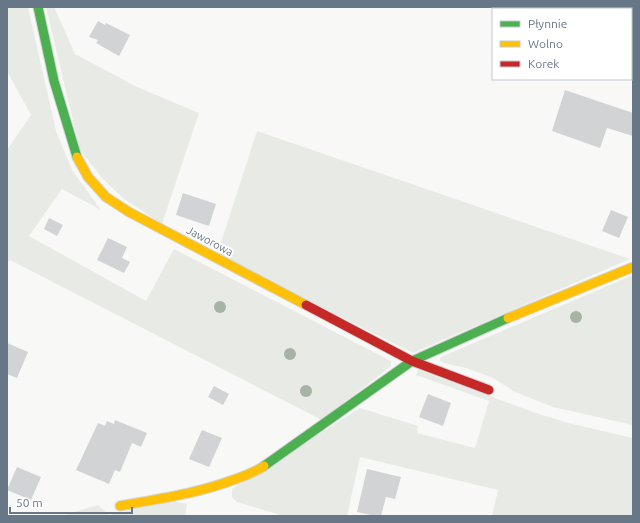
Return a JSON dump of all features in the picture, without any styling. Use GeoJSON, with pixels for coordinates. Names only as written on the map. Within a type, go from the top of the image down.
{"type":"FeatureCollection","features":[{"type":"Feature","properties":{"kind":"street","name":"Jaworowa"},"geometry":{"type":"LineString","coordinates":[[38,7],[54,81],[75,153],[88,177],[106,197],[129,212],[412,362],[489,390]]}},
{"type":"Feature","properties":{"kind":"street"},"geometry":{"type":"LineString","coordinates":[[120,506],[216,487],[237,480],[258,470],[412,362],[526,311],[633,267]]}},
{"type":"Feature","properties":{"kind":"shaded area"},"geometry":{"type":"Polygon","coordinates":[[[7,7],[28,7],[56,131],[72,170],[101,210],[62,189],[29,236],[146,301],[174,249],[391,361],[391,366],[322,420],[10,260],[7,263],[7,150],[31,115],[7,71],[7,7]]]}},
{"type":"Feature","properties":{"kind":"shaded area"},"geometry":{"type":"Polygon","coordinates":[[[46,7],[54,7],[75,54],[137,87],[199,113],[162,224],[123,198],[103,179],[80,150],[46,7]]]}},
{"type":"Feature","properties":{"kind":"shaded area"},"geometry":{"type":"Polygon","coordinates":[[[257,131],[630,259],[413,353],[217,255],[257,131]]]}},
{"type":"Feature","properties":{"kind":"shaded area"},"geometry":{"type":"Polygon","coordinates":[[[633,275],[633,425],[553,407],[515,392],[493,378],[466,368],[440,361],[441,357],[633,275]]]}},
{"type":"Feature","properties":{"kind":"shaded area"},"geometry":{"type":"Polygon","coordinates":[[[418,370],[533,412],[568,423],[633,438],[633,516],[492,516],[498,490],[360,457],[347,516],[284,516],[237,502],[232,497],[232,489],[360,408],[418,426],[417,433],[475,448],[489,401],[416,375],[418,370]]]}},
{"type":"Feature","properties":{"kind":"shaded area"},"geometry":{"type":"Polygon","coordinates":[[[173,501],[187,504],[185,516],[61,516],[98,505],[109,515],[173,501]]]}},
{"type":"Feature","properties":{"kind":"building"},"geometry":{"type":"Polygon","coordinates":[[[98,21],[105,25],[106,23],[130,35],[119,56],[96,43],[98,40],[89,37],[98,21]]]}},
{"type":"Feature","properties":{"kind":"building"},"geometry":{"type":"Polygon","coordinates":[[[565,90],[633,113],[633,136],[607,128],[600,148],[552,131],[565,90]]]}},
{"type":"Feature","properties":{"kind":"building"},"geometry":{"type":"Polygon","coordinates":[[[183,193],[216,204],[209,226],[176,215],[183,193]]]}},
{"type":"Feature","properties":{"kind":"building"},"geometry":{"type":"Polygon","coordinates":[[[611,210],[628,217],[619,238],[602,231],[611,210]]]}},
{"type":"Feature","properties":{"kind":"building"},"geometry":{"type":"Polygon","coordinates":[[[49,218],[63,225],[57,236],[44,229],[49,218]]]}},
{"type":"Feature","properties":{"kind":"building"},"geometry":{"type":"Polygon","coordinates":[[[108,238],[127,247],[122,258],[130,262],[124,273],[97,260],[108,238]]]}},
{"type":"Feature","properties":{"kind":"building"},"geometry":{"type":"Polygon","coordinates":[[[7,343],[28,352],[17,378],[7,374],[7,343]]]}},
{"type":"Feature","properties":{"kind":"building"},"geometry":{"type":"Polygon","coordinates":[[[214,386],[229,394],[223,405],[208,397],[214,386]]]}},
{"type":"Feature","properties":{"kind":"building"},"geometry":{"type":"Polygon","coordinates":[[[428,394],[451,403],[443,426],[419,417],[428,394]]]}},
{"type":"Feature","properties":{"kind":"building"},"geometry":{"type":"Polygon","coordinates":[[[115,420],[147,433],[141,447],[132,443],[120,472],[115,470],[109,484],[76,470],[98,423],[105,426],[107,421],[114,424],[115,420]]]}},
{"type":"Feature","properties":{"kind":"building"},"geometry":{"type":"Polygon","coordinates":[[[202,430],[222,438],[209,467],[189,459],[202,430]]]}},
{"type":"Feature","properties":{"kind":"building"},"geometry":{"type":"Polygon","coordinates":[[[17,467],[41,477],[31,500],[7,490],[17,467]]]}},
{"type":"Feature","properties":{"kind":"building"},"geometry":{"type":"Polygon","coordinates":[[[367,469],[401,477],[395,499],[386,497],[381,516],[357,512],[367,469]]]}},
{"type":"Feature","properties":{"kind":"traffic: fast"},"geometry":{"type":"LineString","coordinates":[[38,7],[54,81],[77,157]]}},
{"type":"Feature","properties":{"kind":"traffic: fast"},"geometry":{"type":"LineString","coordinates":[[264,466],[412,361],[508,318]]}},
{"type":"Feature","properties":{"kind":"traffic: slow"},"geometry":{"type":"LineString","coordinates":[[77,157],[88,177],[106,197],[129,212],[306,305]]}},
{"type":"Feature","properties":{"kind":"traffic: slow"},"geometry":{"type":"LineString","coordinates":[[508,318],[633,267]]}},
{"type":"Feature","properties":{"kind":"traffic: slow"},"geometry":{"type":"LineString","coordinates":[[120,506],[176,496],[217,486],[256,471],[264,466]]}},
{"type":"Feature","properties":{"kind":"traffic: jam"},"geometry":{"type":"LineString","coordinates":[[306,305],[412,361],[489,390]]}}]}
